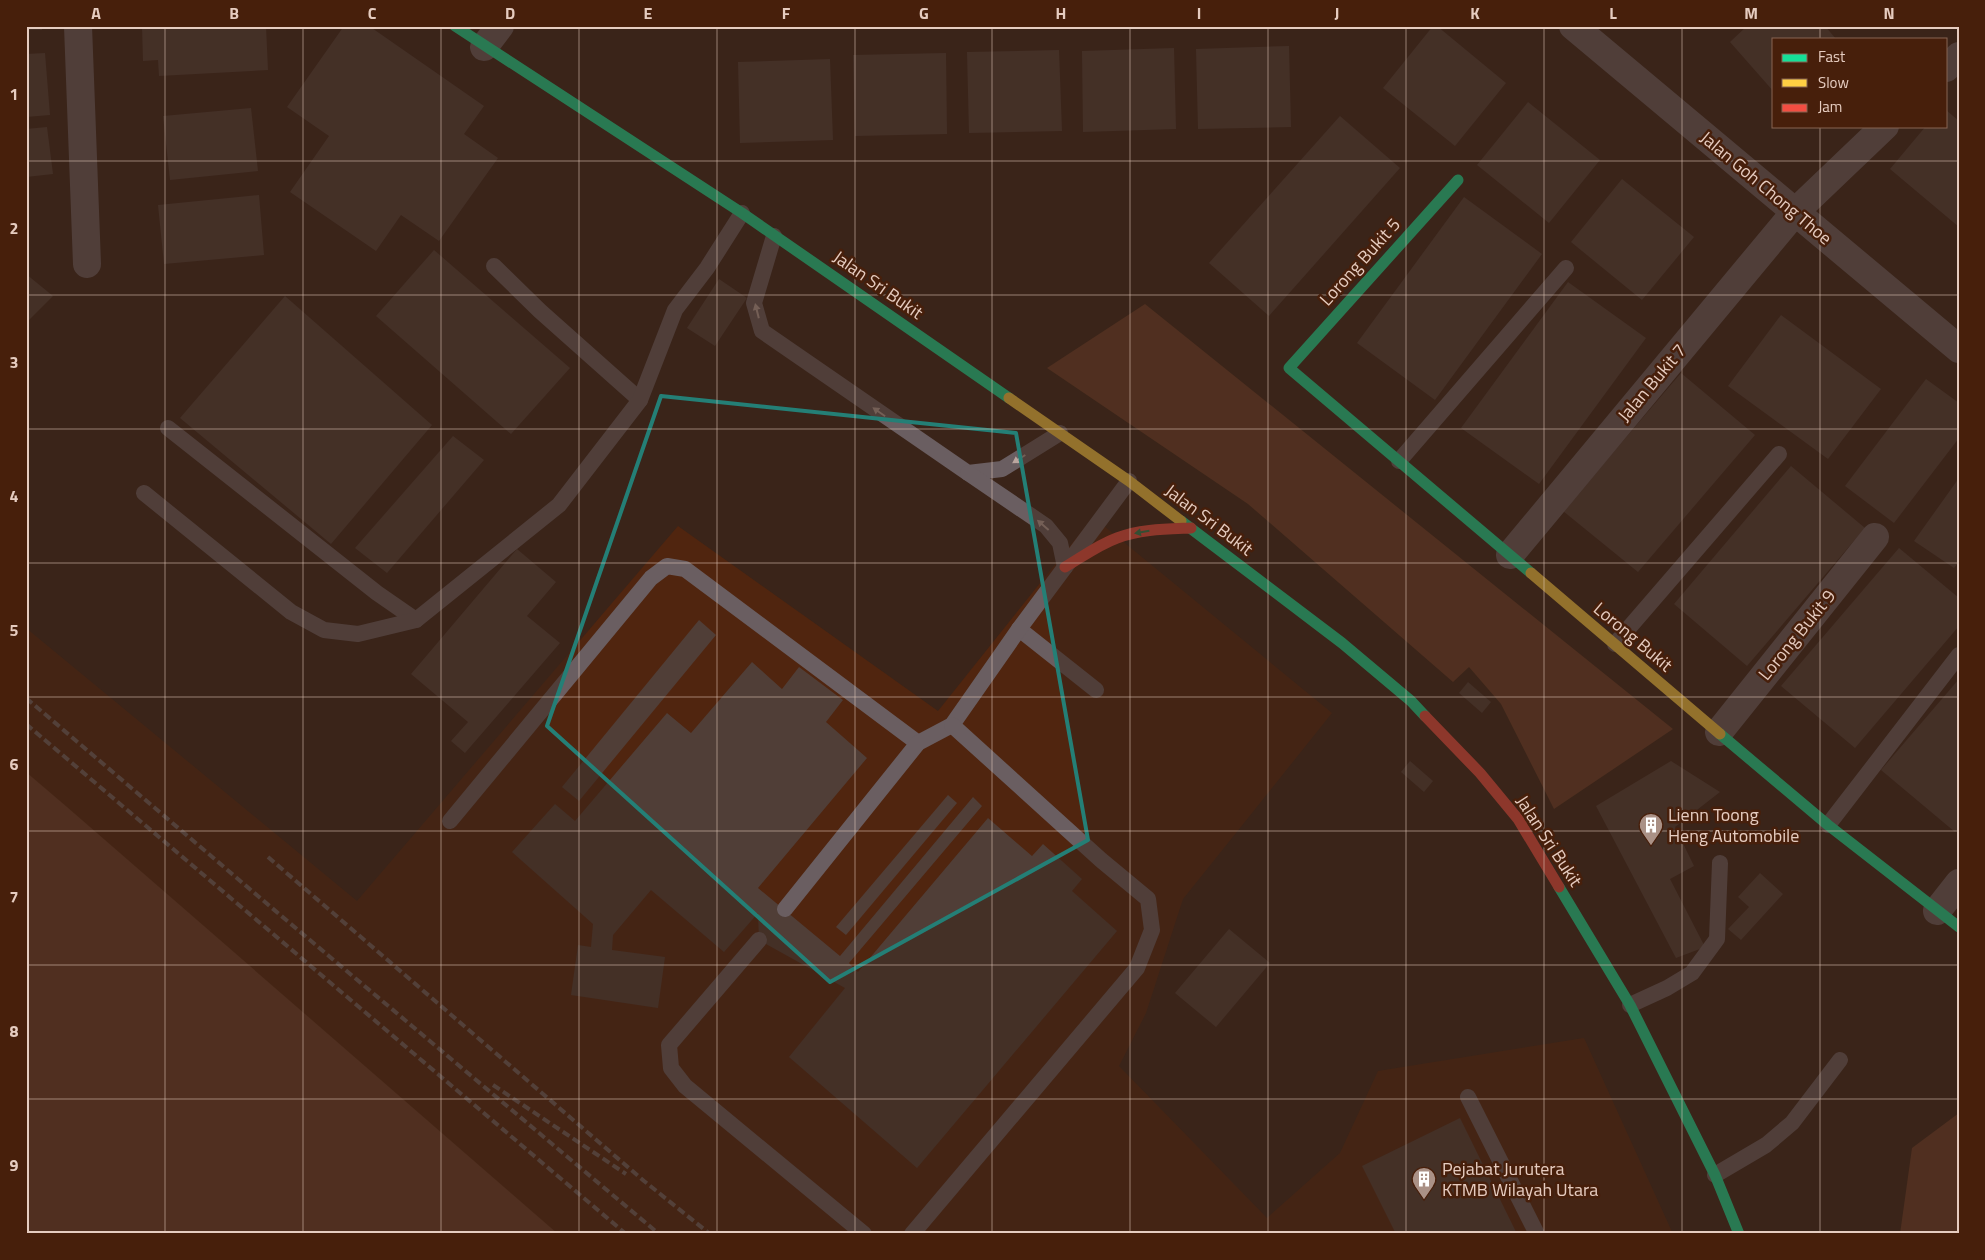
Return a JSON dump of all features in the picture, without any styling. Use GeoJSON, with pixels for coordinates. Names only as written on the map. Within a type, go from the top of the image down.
{"type":"FeatureCollection","features":[{"type":"Feature","properties":{"kind":"street"},"geometry":{"type":"LineString","coordinates":[[78,26],[87,264]]}},
{"type":"Feature","properties":{"kind":"street","name":"Jalan Sri Bukit"},"geometry":{"type":"LineString","coordinates":[[455,26],[492,36],[774,236],[1060,433],[1191,528],[1342,643],[1411,701],[1480,773],[1518,819],[1630,1005],[1715,1175],[1739,1234]]}},
{"type":"Feature","properties":{"kind":"street","name":"Jalan Goh Chong Thoe"},"geometry":{"type":"LineString","coordinates":[[1573,26],[1959,349]]}},
{"type":"Feature","properties":{"kind":"street"},"geometry":{"type":"LineString","coordinates":[[1948,66],[1959,56]]}},
{"type":"Feature","properties":{"kind":"street","name":"Jalan Bukit 7"},"geometry":{"type":"LineString","coordinates":[[1510,554],[1795,212],[1883,128]]}},
{"type":"Feature","properties":{"kind":"street","name":"Lorong Bukit 5"},"geometry":{"type":"LineString","coordinates":[[1289,368],[1458,180]]}},
{"type":"Feature","properties":{"kind":"street","name":"Lorong Bukit"},"geometry":{"type":"LineString","coordinates":[[1289,368],[1828,825],[1959,927]]}},
{"type":"Feature","properties":{"kind":"street"},"geometry":{"type":"LineString","coordinates":[[1065,566],[1100,546],[1123,536],[1160,529],[1191,528]]}},
{"type":"Feature","properties":{"kind":"street","name":"Lorong Bukit 9"},"geometry":{"type":"LineString","coordinates":[[1719,732],[1875,537]]}},
{"type":"Feature","properties":{"kind":"street"},"geometry":{"type":"LineString","coordinates":[[1937,911],[1959,883]]}},
{"type":"Feature","properties":{"kind":"lane"},"geometry":{"type":"LineString","coordinates":[[144,494],[291,612],[324,630],[358,634],[416,620],[559,505],[640,400],[675,310],[707,268],[742,213]]}},
{"type":"Feature","properties":{"kind":"lane"},"geometry":{"type":"LineString","coordinates":[[774,236],[754,303],[762,331],[1046,526],[1060,543],[1065,566]]}},
{"type":"Feature","properties":{"kind":"lane"},"geometry":{"type":"LineString","coordinates":[[494,266],[540,311],[640,400]]}},
{"type":"Feature","properties":{"kind":"lane"},"geometry":{"type":"LineString","coordinates":[[1400,461],[1566,268]]}},
{"type":"Feature","properties":{"kind":"lane"},"geometry":{"type":"LineString","coordinates":[[168,428],[377,593],[416,620]]}},
{"type":"Feature","properties":{"kind":"lane"},"geometry":{"type":"LineString","coordinates":[[968,473],[1002,469],[1060,433]]}},
{"type":"Feature","properties":{"kind":"lane"},"geometry":{"type":"LineString","coordinates":[[1615,644],[1778,454]]}},
{"type":"Feature","properties":{"kind":"lane"},"geometry":{"type":"LineString","coordinates":[[785,909],[918,743],[952,725],[1019,629],[1129,482]]}},
{"type":"Feature","properties":{"kind":"lane"},"geometry":{"type":"LineString","coordinates":[[450,821],[651,578],[667,566],[685,569],[918,743]]}},
{"type":"Feature","properties":{"kind":"lane"},"geometry":{"type":"LineString","coordinates":[[1019,629],[1096,690]]}},
{"type":"Feature","properties":{"kind":"lane"},"geometry":{"type":"LineString","coordinates":[[1828,825],[1959,655]]}},
{"type":"Feature","properties":{"kind":"lane"},"geometry":{"type":"LineString","coordinates":[[912,1234],[1137,968],[1152,930],[1148,899],[1101,860],[952,725]]}},
{"type":"Feature","properties":{"kind":"lane"},"geometry":{"type":"LineString","coordinates":[[1630,1005],[1667,988],[1692,973],[1717,939],[1720,862]]}},
{"type":"Feature","properties":{"kind":"lane"},"geometry":{"type":"LineString","coordinates":[[759,940],[670,1045],[671,1068],[685,1086],[864,1234]]}},
{"type":"Feature","properties":{"kind":"lane"},"geometry":{"type":"LineString","coordinates":[[1715,1175],[1766,1145],[1792,1123],[1840,1060]]}},
{"type":"Feature","properties":{"kind":"lane"},"geometry":{"type":"LineString","coordinates":[[1468,1098],[1537,1234]]}},
{"type":"Feature","properties":{"kind":"highlighted area"},"geometry":{"type":"Polygon","coordinates":[[[661,396],[1016,433],[1088,840],[830,982],[547,726],[661,396]]]}},
{"type":"Feature","properties":{"kind":"shaded area"},"geometry":{"type":"Polygon","coordinates":[[[1145,304],[1673,729],[1554,809],[1501,704],[1469,667],[1453,682],[1248,504],[1047,368],[1145,304]]]}},
{"type":"Feature","properties":{"kind":"shaded area"},"geometry":{"type":"Polygon","coordinates":[[[1093,517],[1332,713],[1183,899],[1146,1013],[1119,1066],[1267,1218],[1340,1153],[1378,1071],[1584,1038],[1673,1234],[26,1234],[26,628],[357,901],[678,526],[938,711],[1093,517]]]}},
{"type":"Feature","properties":{"kind":"shaded area"},"geometry":{"type":"Polygon","coordinates":[[[26,772],[67,807],[558,1234],[26,1234],[26,772]]]}},
{"type":"Feature","properties":{"kind":"shaded area"},"geometry":{"type":"Polygon","coordinates":[[[1959,1113],[1959,1234],[1900,1234],[1912,1148],[1959,1113]]]}},
{"type":"Feature","properties":{"kind":"building"},"geometry":{"type":"Polygon","coordinates":[[[26,26],[42,26],[42,30],[26,30],[26,26]]]}},
{"type":"Feature","properties":{"kind":"building"},"geometry":{"type":"Polygon","coordinates":[[[142,26],[266,26],[268,70],[159,76],[158,60],[143,61],[142,26]]]}},
{"type":"Feature","properties":{"kind":"building"},"geometry":{"type":"Polygon","coordinates":[[[344,26],[369,26],[484,106],[464,134],[498,158],[439,241],[401,215],[376,251],[290,192],[329,136],[287,107],[344,26]]]}},
{"type":"Feature","properties":{"kind":"building"},"geometry":{"type":"Polygon","coordinates":[[[1433,26],[1437,26],[1506,83],[1455,146],[1383,88],[1433,26]]]}},
{"type":"Feature","properties":{"kind":"building"},"geometry":{"type":"Polygon","coordinates":[[[1747,26],[1825,26],[1835,38],[1772,38],[1772,90],[1730,42],[1747,26]]]}},
{"type":"Feature","properties":{"kind":"building"},"geometry":{"type":"Polygon","coordinates":[[[1289,46],[1291,127],[1198,129],[1196,49],[1289,46]]]}},
{"type":"Feature","properties":{"kind":"building"},"geometry":{"type":"Polygon","coordinates":[[[1174,48],[1176,129],[1083,132],[1082,51],[1174,48]]]}},
{"type":"Feature","properties":{"kind":"building"},"geometry":{"type":"Polygon","coordinates":[[[1059,50],[1062,131],[969,133],[967,52],[1059,50]]]}},
{"type":"Feature","properties":{"kind":"building"},"geometry":{"type":"Polygon","coordinates":[[[45,53],[50,115],[26,117],[26,54],[45,53]]]}},
{"type":"Feature","properties":{"kind":"building"},"geometry":{"type":"Polygon","coordinates":[[[946,53],[947,134],[855,136],[853,55],[946,53]]]}},
{"type":"Feature","properties":{"kind":"building"},"geometry":{"type":"Polygon","coordinates":[[[830,59],[833,140],[740,143],[738,62],[830,59]]]}},
{"type":"Feature","properties":{"kind":"building"},"geometry":{"type":"Polygon","coordinates":[[[1528,102],[1600,160],[1549,223],[1477,165],[1528,102]]]}},
{"type":"Feature","properties":{"kind":"building"},"geometry":{"type":"Polygon","coordinates":[[[251,108],[258,171],[170,180],[163,116],[251,108]]]}},
{"type":"Feature","properties":{"kind":"building"},"geometry":{"type":"Polygon","coordinates":[[[1948,112],[1959,121],[1959,227],[1890,169],[1924,128],[1948,128],[1948,112]]]}},
{"type":"Feature","properties":{"kind":"building"},"geometry":{"type":"Polygon","coordinates":[[[1340,116],[1400,168],[1269,316],[1209,263],[1340,116]]]}},
{"type":"Feature","properties":{"kind":"building"},"geometry":{"type":"Polygon","coordinates":[[[47,127],[53,174],[26,177],[26,129],[47,127]]]}},
{"type":"Feature","properties":{"kind":"building"},"geometry":{"type":"Polygon","coordinates":[[[1622,179],[1694,237],[1642,300],[1571,242],[1622,179]]]}},
{"type":"Feature","properties":{"kind":"building"},"geometry":{"type":"Polygon","coordinates":[[[259,195],[264,255],[164,264],[158,205],[259,195]]]}},
{"type":"Feature","properties":{"kind":"building"},"geometry":{"type":"Polygon","coordinates":[[[1464,197],[1542,254],[1435,400],[1357,343],[1464,197]]]}},
{"type":"Feature","properties":{"kind":"building"},"geometry":{"type":"Polygon","coordinates":[[[434,250],[570,368],[511,434],[376,316],[434,250]]]}},
{"type":"Feature","properties":{"kind":"building"},"geometry":{"type":"Polygon","coordinates":[[[26,274],[53,296],[26,323],[26,274]]]}},
{"type":"Feature","properties":{"kind":"building"},"geometry":{"type":"Polygon","coordinates":[[[719,279],[747,298],[715,346],[687,328],[719,279]]]}},
{"type":"Feature","properties":{"kind":"building"},"geometry":{"type":"Polygon","coordinates":[[[1568,282],[1646,338],[1539,484],[1461,428],[1568,282]]]}},
{"type":"Feature","properties":{"kind":"building"},"geometry":{"type":"Polygon","coordinates":[[[285,296],[432,425],[331,544],[180,418],[285,296]]]}},
{"type":"Feature","properties":{"kind":"building"},"geometry":{"type":"Polygon","coordinates":[[[1781,315],[1881,389],[1828,459],[1728,386],[1781,315]]]}},
{"type":"Feature","properties":{"kind":"building"},"geometry":{"type":"Polygon","coordinates":[[[1681,373],[1755,435],[1638,572],[1563,511],[1681,373]]]}},
{"type":"Feature","properties":{"kind":"building"},"geometry":{"type":"Polygon","coordinates":[[[1926,379],[1959,403],[1959,438],[1894,523],[1845,486],[1926,379]]]}},
{"type":"Feature","properties":{"kind":"building"},"geometry":{"type":"Polygon","coordinates":[[[453,436],[484,460],[387,573],[355,548],[453,436]]]}},
{"type":"Feature","properties":{"kind":"building"},"geometry":{"type":"Polygon","coordinates":[[[1791,466],[1865,528],[1747,666],[1674,604],[1791,466]]]}},
{"type":"Feature","properties":{"kind":"building"},"geometry":{"type":"Polygon","coordinates":[[[1959,478],[1959,562],[1954,568],[1914,541],[1959,478]]]}},
{"type":"Feature","properties":{"kind":"building"},"geometry":{"type":"Polygon","coordinates":[[[1899,548],[1959,598],[1959,626],[1855,748],[1781,686],[1899,548]]]}},
{"type":"Feature","properties":{"kind":"building"},"geometry":{"type":"Polygon","coordinates":[[[517,549],[556,582],[527,616],[560,643],[465,753],[451,741],[468,722],[411,674],[517,549]]]}},
{"type":"Feature","properties":{"kind":"building"},"geometry":{"type":"Polygon","coordinates":[[[699,620],[716,635],[579,801],[562,787],[699,620]]]}},
{"type":"Feature","properties":{"kind":"building"},"geometry":{"type":"Polygon","coordinates":[[[752,662],[782,689],[799,667],[843,700],[826,722],[867,758],[758,888],[840,956],[973,797],[982,806],[849,963],[858,972],[988,818],[1032,856],[1043,844],[1082,879],[1072,891],[1117,931],[917,1168],[789,1057],[845,988],[759,940],[758,913],[724,952],[651,890],[613,935],[612,950],[665,957],[658,1008],[571,995],[578,945],[591,947],[593,924],[512,852],[555,804],[575,821],[667,713],[691,733],[752,662]]]}},
{"type":"Feature","properties":{"kind":"building"},"geometry":{"type":"Polygon","coordinates":[[[1959,679],[1959,827],[1955,832],[1881,770],[1959,679]]]}},
{"type":"Feature","properties":{"kind":"building"},"geometry":{"type":"Polygon","coordinates":[[[1468,682],[1491,702],[1482,713],[1459,693],[1468,682]]]}},
{"type":"Feature","properties":{"kind":"building"},"geometry":{"type":"Polygon","coordinates":[[[1410,761],[1433,781],[1424,792],[1401,772],[1410,761]]]}},
{"type":"Feature","properties":{"kind":"building","name":"Lienn Toong Heng Automobile"},"geometry":{"type":"Polygon","coordinates":[[[1671,761],[1720,792],[1675,827],[1694,866],[1670,879],[1705,947],[1676,958],[1596,806],[1671,761]]]}},
{"type":"Feature","properties":{"kind":"building"},"geometry":{"type":"Polygon","coordinates":[[[948,795],[957,803],[846,935],[836,927],[948,795]]]}},
{"type":"Feature","properties":{"kind":"building"},"geometry":{"type":"Polygon","coordinates":[[[1760,873],[1783,894],[1741,940],[1728,929],[1749,907],[1738,897],[1760,873]]]}},
{"type":"Feature","properties":{"kind":"building"},"geometry":{"type":"Polygon","coordinates":[[[1229,929],[1270,963],[1216,1027],[1175,993],[1229,929]]]}},
{"type":"Feature","properties":{"kind":"building","name":"Pejabat Jurutera KTMB Wilayah Utara"},"geometry":{"type":"Polygon","coordinates":[[[1460,1118],[1517,1234],[1396,1234],[1362,1166],[1460,1118]]]}},
{"type":"Feature","properties":{"kind":"railway"},"geometry":{"type":"LineString","coordinates":[[26,698],[659,1234]]}},
{"type":"Feature","properties":{"kind":"railway"},"geometry":{"type":"LineString","coordinates":[[26,724],[626,1234]]}},
{"type":"Feature","properties":{"kind":"railway"},"geometry":{"type":"LineString","coordinates":[[268,857],[644,1181],[710,1234]]}},
{"type":"Feature","properties":{"kind":"railway"},"geometry":{"type":"LineString","coordinates":[[493,1085],[626,1174]]}},
{"type":"Feature","properties":{"kind":"traffic: fast"},"geometry":{"type":"LineString","coordinates":[[455,26],[742,213],[1009,398]]}},
{"type":"Feature","properties":{"kind":"traffic: fast"},"geometry":{"type":"LineString","coordinates":[[1458,180],[1289,368],[1531,573]]}},
{"type":"Feature","properties":{"kind":"traffic: fast"},"geometry":{"type":"LineString","coordinates":[[1181,521],[1342,643],[1411,701],[1425,716]]}},
{"type":"Feature","properties":{"kind":"traffic: fast"},"geometry":{"type":"LineString","coordinates":[[1720,734],[1828,825],[1959,927]]}},
{"type":"Feature","properties":{"kind":"traffic: fast"},"geometry":{"type":"LineString","coordinates":[[1559,887],[1630,1005],[1715,1175],[1739,1234]]}},
{"type":"Feature","properties":{"kind":"traffic: slow"},"geometry":{"type":"LineString","coordinates":[[1009,398],[1129,481],[1181,521]]}},
{"type":"Feature","properties":{"kind":"traffic: slow"},"geometry":{"type":"LineString","coordinates":[[1531,573],[1720,734]]}},
{"type":"Feature","properties":{"kind":"traffic: jam"},"geometry":{"type":"LineString","coordinates":[[1065,567],[1103,544],[1126,535],[1154,530],[1191,528]]}},
{"type":"Feature","properties":{"kind":"traffic: jam"},"geometry":{"type":"LineString","coordinates":[[1425,716],[1480,773],[1518,819],[1559,887]]}},
{"type":"Feature","properties":{"kind":"place","name":"Lienn Toong Heng Automobile"},"geometry":{"type":"Point","coordinates":[1651,846]}},
{"type":"Feature","properties":{"kind":"place","name":"Pejabat Jurutera KTMB Wilayah Utara"},"geometry":{"type":"Point","coordinates":[1424,1200]}}]}
